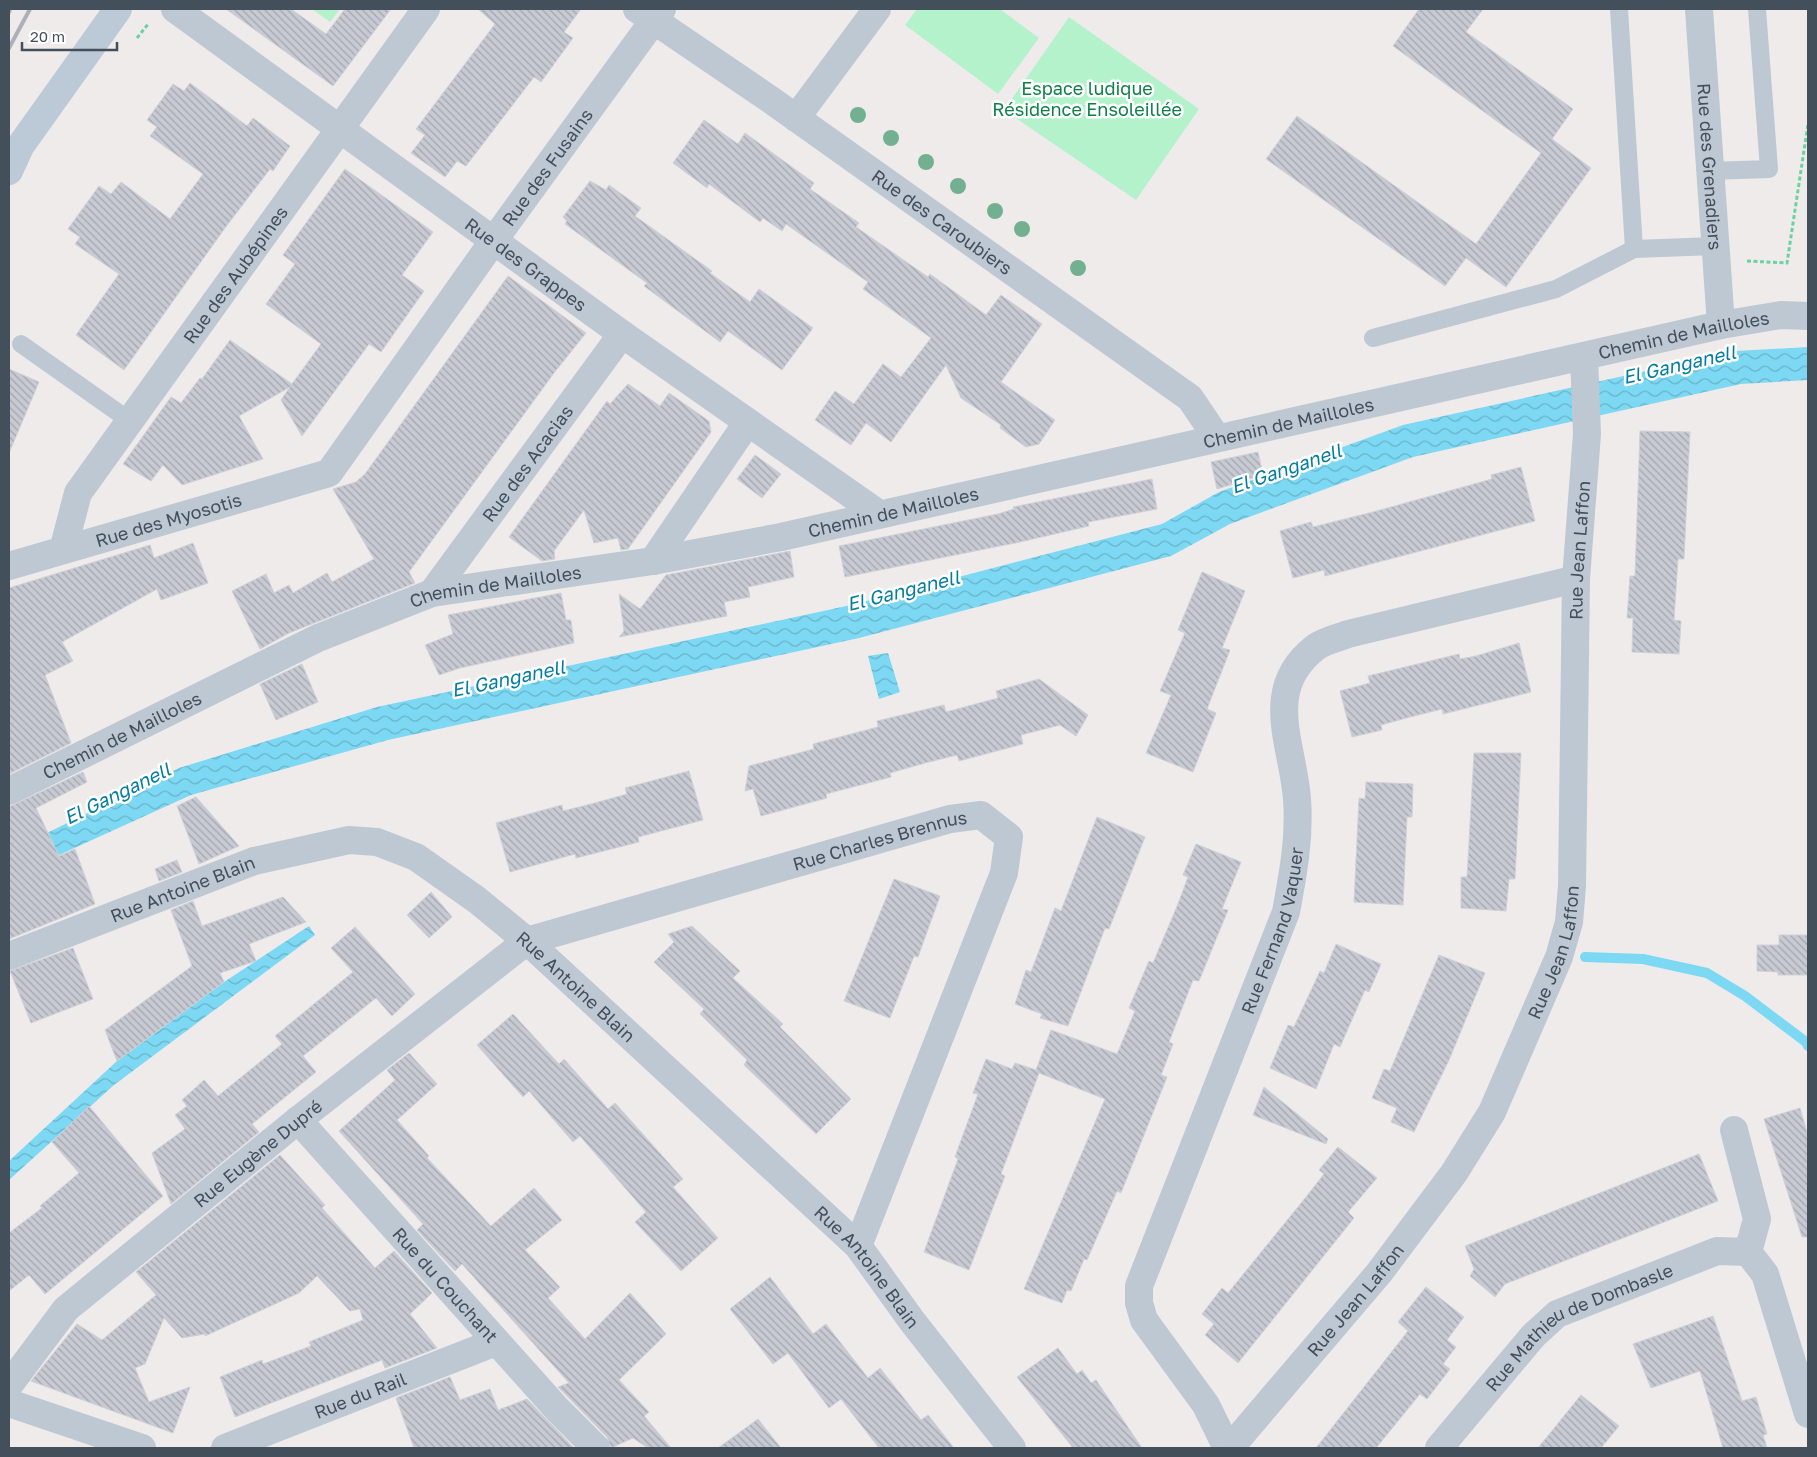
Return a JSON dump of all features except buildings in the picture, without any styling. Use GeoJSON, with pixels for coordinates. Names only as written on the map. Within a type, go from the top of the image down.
{"type":"FeatureCollection","features":[{"type":"Feature","properties":{"kind":"street"},"geometry":{"type":"LineString","coordinates":[[9,171],[21,145],[118,9]]}},
{"type":"Feature","properties":{"kind":"street","name":"Rue des Grappes"},"geometry":{"type":"LineString","coordinates":[[175,9],[622,334],[879,514]]}},
{"type":"Feature","properties":{"kind":"street","name":"Rue des Aubépines"},"geometry":{"type":"LineString","coordinates":[[63,550],[78,493],[426,9]]}},
{"type":"Feature","properties":{"kind":"street"},"geometry":{"type":"LineString","coordinates":[[796,118],[877,9]]}},
{"type":"Feature","properties":{"kind":"street","name":"Rue des Grenadiers"},"geometry":{"type":"LineString","coordinates":[[1699,9],[1721,325]]}},
{"type":"Feature","properties":{"kind":"street","name":"Rue des Caroubiers"},"geometry":{"type":"LineString","coordinates":[[651,13],[1190,398],[1218,438]]}},
{"type":"Feature","properties":{"kind":"street","name":"Rue des Fusains"},"geometry":{"type":"LineString","coordinates":[[329,473],[494,240],[651,13]]}},
{"type":"Feature","properties":{"kind":"street","name":"Chemin de Mailloles"},"geometry":{"type":"LineString","coordinates":[[9,791],[318,638],[432,593],[653,561],[781,537],[1218,438],[1585,369],[1721,325],[1781,315],[1808,316]]}},
{"type":"Feature","properties":{"kind":"street","name":"Rue des Acacias"},"geometry":{"type":"LineString","coordinates":[[432,593],[622,334]]}},
{"type":"Feature","properties":{"kind":"street","name":"Rue Jean Laffon"},"geometry":{"type":"LineString","coordinates":[[1228,1448],[1379,1272],[1454,1173],[1492,1112],[1545,993],[1559,956],[1569,922],[1572,886],[1576,579],[1587,434],[1585,369]]}},
{"type":"Feature","properties":{"kind":"street"},"geometry":{"type":"LineString","coordinates":[[653,561],[747,423]]}},
{"type":"Feature","properties":{"kind":"street","name":"Rue des Myosotis"},"geometry":{"type":"LineString","coordinates":[[9,566],[329,473]]}},
{"type":"Feature","properties":{"kind":"street","name":"Rue Fernand Vaquer"},"geometry":{"type":"LineString","coordinates":[[1228,1448],[1206,1405],[1144,1320],[1139,1303],[1139,1286],[1286,912],[1297,854],[1297,799],[1283,716],[1284,692],[1299,665],[1317,647],[1348,634],[1576,579]]}},
{"type":"Feature","properties":{"kind":"street","name":"Rue Charles Brennus"},"geometry":{"type":"LineString","coordinates":[[527,941],[950,819],[982,815],[1010,837],[1004,873],[858,1246]]}},
{"type":"Feature","properties":{"kind":"street","name":"Rue Antoine Blain"},"geometry":{"type":"LineString","coordinates":[[9,956],[254,861],[349,840],[377,842],[416,858],[478,900],[527,941],[858,1246],[912,1321],[1012,1448]]}},
{"type":"Feature","properties":{"kind":"street","name":"Rue Eugène Dupré"},"geometry":{"type":"LineString","coordinates":[[9,1385],[66,1308],[298,1120],[527,941]]}},
{"type":"Feature","properties":{"kind":"street","name":"Rue du Couchant"},"geometry":{"type":"LineString","coordinates":[[298,1120],[496,1342],[596,1448]]}},
{"type":"Feature","properties":{"kind":"street"},"geometry":{"type":"LineString","coordinates":[[1734,1130],[1757,1219],[1748,1252],[1765,1274],[1808,1414]]}},
{"type":"Feature","properties":{"kind":"street","name":"Rue Mathieu de Dombasle"},"geometry":{"type":"LineString","coordinates":[[1439,1448],[1532,1336],[1557,1314],[1717,1250],[1748,1252]]}},
{"type":"Feature","properties":{"kind":"street","name":"Rue du Rail"},"geometry":{"type":"LineString","coordinates":[[225,1448],[496,1342]]}},
{"type":"Feature","properties":{"kind":"street"},"geometry":{"type":"LineString","coordinates":[[9,1403],[142,1448]]}},
{"type":"Feature","properties":{"kind":"lane"},"geometry":{"type":"LineString","coordinates":[[1619,9],[1634,249]]}},
{"type":"Feature","properties":{"kind":"lane"},"geometry":{"type":"LineString","coordinates":[[1709,171],[1769,169],[1757,9]]}},
{"type":"Feature","properties":{"kind":"lane"},"geometry":{"type":"LineString","coordinates":[[1373,338],[1556,289],[1634,249],[1716,252]]}},
{"type":"Feature","properties":{"kind":"lane"},"geometry":{"type":"LineString","coordinates":[[21,344],[130,420]]}},
{"type":"Feature","properties":{"kind":"path"},"geometry":{"type":"LineString","coordinates":[[1716,252],[1787,263],[1808,124]]}},
{"type":"Feature","properties":{"kind":"green space"},"geometry":{"type":"Polygon","coordinates":[[[312,9],[340,9],[330,22],[312,9]]]}},
{"type":"Feature","properties":{"kind":"green space"},"geometry":{"type":"Polygon","coordinates":[[[917,9],[1000,9],[1039,38],[998,94],[905,25],[917,9]]]}},
{"type":"Feature","properties":{"kind":"green space","name":"Espace ludique Résidence Ensoleillée"},"geometry":{"type":"Polygon","coordinates":[[[1069,17],[1199,109],[1136,200],[1004,110],[1069,17]]]}},
{"type":"Feature","properties":{"kind":"water","name":"El Ganganell"},"geometry":{"type":"Polygon","coordinates":[[[1808,347],[1808,380],[1741,384],[1413,457],[1230,524],[1171,556],[859,638],[388,740],[191,795],[59,855],[9,874],[9,848],[49,832],[179,768],[377,707],[851,605],[1162,524],[1219,492],[1403,425],[1736,351],[1808,347]]]}},
{"type":"Feature","properties":{"kind":"water"},"geometry":{"type":"Polygon","coordinates":[[[888,653],[900,692],[879,699],[868,656],[888,653]]]}},
{"type":"Feature","properties":{"kind":"water"},"geometry":{"type":"Polygon","coordinates":[[[309,926],[315,935],[114,1085],[9,1180],[9,1161],[117,1061],[224,982],[309,926]]]}},
{"type":"Feature","properties":{"kind":"waterway"},"geometry":{"type":"LineString","coordinates":[[1585,957],[1643,959],[1707,973],[1745,996],[1806,1042],[1808,1046]]}},
{"type":"Feature","properties":{"kind":"railway"},"geometry":{"type":"LineString","coordinates":[[9,48],[30,9]]}}]}
